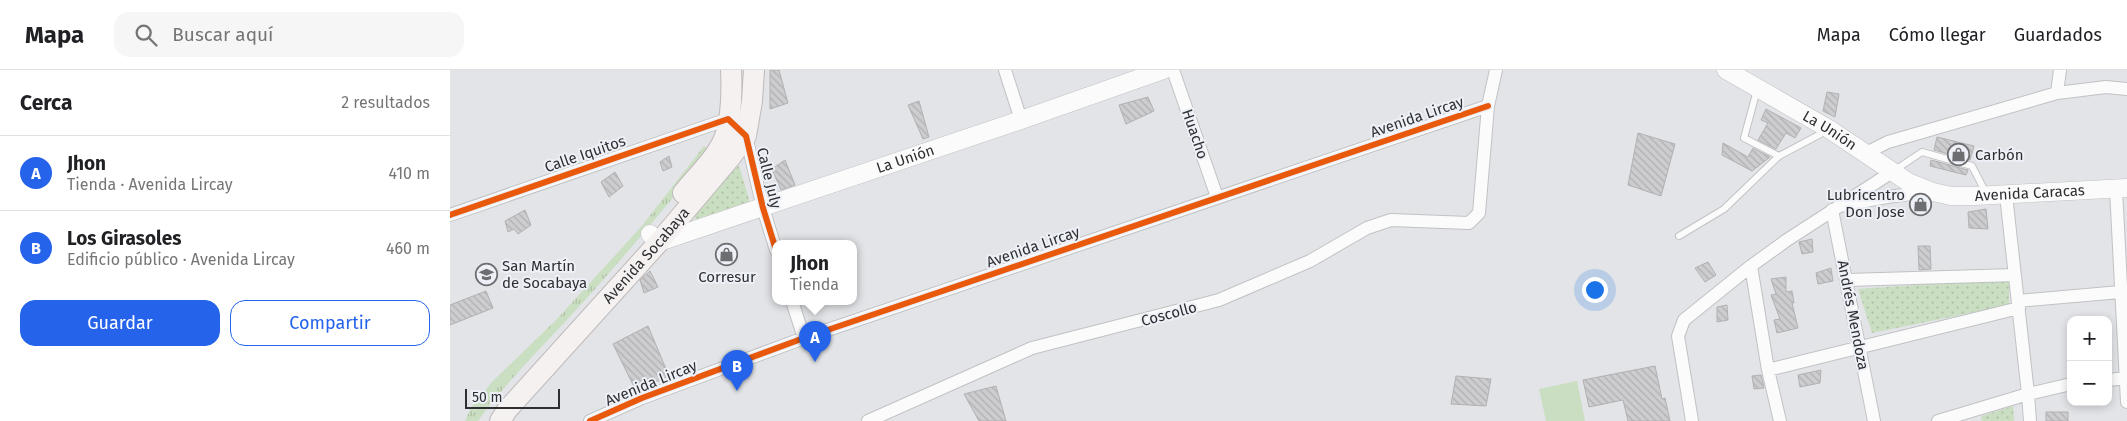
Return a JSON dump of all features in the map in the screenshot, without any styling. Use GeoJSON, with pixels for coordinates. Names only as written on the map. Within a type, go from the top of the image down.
{"type":"FeatureCollection","features":[{"type":"Feature","properties":{"kind":"main road","name":"Avenida Socabaya"},"geometry":{"type":"LineString","coordinates":[[500,421],[507,410],[655,238],[719,149],[726,133],[731,94],[731,70]]}},
{"type":"Feature","properties":{"kind":"main road","name":"Avenida Socabaya"},"geometry":{"type":"LineString","coordinates":[[485,421],[495,406],[730,158],[746,136],[752,101],[754,70]]}},
{"type":"Feature","properties":{"kind":"main road","name":"La Unión"},"geometry":{"type":"LineString","coordinates":[[655,238],[763,208],[1163,70]]}},
{"type":"Feature","properties":{"kind":"main road","name":"La Unión"},"geometry":{"type":"LineString","coordinates":[[1726,70],[1829,129],[1908,182],[1933,192]]}},
{"type":"Feature","properties":{"kind":"main road","name":"Avenida Caracas"},"geometry":{"type":"LineString","coordinates":[[1933,192],[1951,196],[1988,196],[2121,188]]}},
{"type":"Feature","properties":{"kind":"street"},"geometry":{"type":"LineString","coordinates":[[1005,70],[1021,120]]}},
{"type":"Feature","properties":{"kind":"street","name":"Huacho"},"geometry":{"type":"LineString","coordinates":[[1173,70],[1218,197]]}},
{"type":"Feature","properties":{"kind":"street"},"geometry":{"type":"LineString","coordinates":[[1488,106],[1496,70]]}},
{"type":"Feature","properties":{"kind":"street"},"geometry":{"type":"LineString","coordinates":[[2057,93],[2060,70]]}},
{"type":"Feature","properties":{"kind":"street"},"geometry":{"type":"LineString","coordinates":[[1864,154],[1888,142],[2057,93],[2106,87],[2127,89]]}},
{"type":"Feature","properties":{"kind":"street","name":"Avenida Lircay"},"geometry":{"type":"LineString","coordinates":[[590,421],[642,398],[804,338],[1488,106]]}},
{"type":"Feature","properties":{"kind":"street","name":"Coscollo"},"geometry":{"type":"LineString","coordinates":[[868,421],[1032,348],[1220,300],[1310,261],[1367,228],[1391,220],[1469,223],[1479,213],[1488,106]]}},
{"type":"Feature","properties":{"kind":"street","name":"Calle July"},"geometry":{"type":"LineString","coordinates":[[728,119],[746,136],[763,208],[773,240]]}},
{"type":"Feature","properties":{"kind":"street","name":"Calle Iquitos"},"geometry":{"type":"LineString","coordinates":[[450,215],[728,119]]}},
{"type":"Feature","properties":{"kind":"street"},"geometry":{"type":"LineString","coordinates":[[1692,421],[1678,336],[1680,327],[1691,313],[1751,266],[1832,210],[1892,172]]}},
{"type":"Feature","properties":{"kind":"street"},"geometry":{"type":"LineString","coordinates":[[2121,188],[2120,292],[2127,402]]}},
{"type":"Feature","properties":{"kind":"street"},"geometry":{"type":"LineString","coordinates":[[1832,210],[1867,200],[1933,192]]}},
{"type":"Feature","properties":{"kind":"street"},"geometry":{"type":"LineString","coordinates":[[2006,195],[2030,421]]}},
{"type":"Feature","properties":{"kind":"street","name":"Andrés Mendoza"},"geometry":{"type":"LineString","coordinates":[[1832,210],[1874,421]]}},
{"type":"Feature","properties":{"kind":"street"},"geometry":{"type":"LineString","coordinates":[[1751,266],[1768,370],[1780,421]]}},
{"type":"Feature","properties":{"kind":"street"},"geometry":{"type":"LineString","coordinates":[[1847,280],[2015,275]]}},
{"type":"Feature","properties":{"kind":"street"},"geometry":{"type":"LineString","coordinates":[[1768,370],[2018,305],[2120,292]]}},
{"type":"Feature","properties":{"kind":"street"},"geometry":{"type":"LineString","coordinates":[[793,305],[804,338]]}},
{"type":"Feature","properties":{"kind":"street"},"geometry":{"type":"LineString","coordinates":[[2112,380],[2126,378]]}},
{"type":"Feature","properties":{"kind":"street"},"geometry":{"type":"LineString","coordinates":[[1938,421],[1972,416],[2028,394],[2067,385]]}},
{"type":"Feature","properties":{"kind":"lane"},"geometry":{"type":"LineString","coordinates":[[1757,88],[1744,138],[1779,156]]}},
{"type":"Feature","properties":{"kind":"lane"},"geometry":{"type":"LineString","coordinates":[[1679,236],[1724,209],[1779,156],[1829,129]]}},
{"type":"Feature","properties":{"kind":"lane"},"geometry":{"type":"LineString","coordinates":[[1892,172],[1922,152],[1972,166],[1988,196]]}},
{"type":"Feature","properties":{"kind":"green space"},"geometry":{"type":"Polygon","coordinates":[[[704,146],[710,151],[619,262],[517,374],[478,421],[465,421],[471,408],[492,382],[556,320],[641,227],[704,146]]]}},
{"type":"Feature","properties":{"kind":"green space"},"geometry":{"type":"Polygon","coordinates":[[[739,165],[750,203],[696,219],[693,215],[739,165]]]}},
{"type":"Feature","properties":{"kind":"green space"},"geometry":{"type":"Polygon","coordinates":[[[2009,279],[2009,305],[1872,333],[1858,289],[2009,279]]]}},
{"type":"Feature","properties":{"kind":"green space"},"geometry":{"type":"Polygon","coordinates":[[[1577,381],[1585,421],[1546,421],[1539,389],[1577,381]]]}},
{"type":"Feature","properties":{"kind":"green space"},"geometry":{"type":"Polygon","coordinates":[[[2013,406],[2014,421],[1982,421],[1981,416],[2013,406]]]}},
{"type":"Feature","properties":{"kind":"building"},"geometry":{"type":"Polygon","coordinates":[[[770,70],[779,70],[788,103],[770,109],[770,70]]]}},
{"type":"Feature","properties":{"kind":"building"},"geometry":{"type":"Polygon","coordinates":[[[1827,92],[1839,94],[1835,117],[1823,111],[1827,92]]]}},
{"type":"Feature","properties":{"kind":"building"},"geometry":{"type":"Polygon","coordinates":[[[1148,97],[1154,111],[1126,124],[1119,105],[1148,97]]]}},
{"type":"Feature","properties":{"kind":"building"},"geometry":{"type":"Polygon","coordinates":[[[919,101],[929,137],[923,139],[908,105],[919,101]]]}},
{"type":"Feature","properties":{"kind":"building"},"geometry":{"type":"Polygon","coordinates":[[[1766,109],[1801,128],[1795,138],[1786,133],[1776,149],[1758,140],[1768,123],[1761,120],[1766,109]]]}},
{"type":"Feature","properties":{"kind":"building"},"geometry":{"type":"Polygon","coordinates":[[[1638,133],[1675,144],[1661,196],[1628,185],[1638,133]]]}},
{"type":"Feature","properties":{"kind":"building"},"geometry":{"type":"Polygon","coordinates":[[[1937,137],[1974,146],[1970,160],[1934,150],[1937,137]]]}},
{"type":"Feature","properties":{"kind":"building"},"geometry":{"type":"Polygon","coordinates":[[[1723,143],[1748,157],[1753,148],[1770,157],[1752,171],[1722,155],[1723,143]]]}},
{"type":"Feature","properties":{"kind":"building"},"geometry":{"type":"Polygon","coordinates":[[[669,156],[672,167],[663,171],[660,162],[669,156]]]}},
{"type":"Feature","properties":{"kind":"building"},"geometry":{"type":"Polygon","coordinates":[[[785,160],[795,185],[781,190],[772,169],[785,160]]]}},
{"type":"Feature","properties":{"kind":"building"},"geometry":{"type":"Polygon","coordinates":[[[1931,160],[1968,170],[1966,175],[1930,166],[1931,160]]]}},
{"type":"Feature","properties":{"kind":"building"},"geometry":{"type":"Polygon","coordinates":[[[615,172],[623,186],[609,197],[601,182],[615,172]]]}},
{"type":"Feature","properties":{"kind":"building"},"geometry":{"type":"Polygon","coordinates":[[[1986,209],[1988,229],[1969,228],[1968,212],[1986,209]]]}},
{"type":"Feature","properties":{"kind":"building"},"geometry":{"type":"Polygon","coordinates":[[[525,210],[531,225],[518,234],[514,229],[508,232],[505,221],[525,210]]]}},
{"type":"Feature","properties":{"kind":"building"},"geometry":{"type":"Polygon","coordinates":[[[1812,239],[1813,252],[1802,254],[1799,242],[1812,239]]]}},
{"type":"Feature","properties":{"kind":"building"},"geometry":{"type":"Polygon","coordinates":[[[1918,246],[1930,246],[1931,269],[1919,270],[1918,246]]]}},
{"type":"Feature","properties":{"kind":"building"},"geometry":{"type":"Polygon","coordinates":[[[1708,262],[1716,275],[1705,282],[1695,268],[1708,262]]]}},
{"type":"Feature","properties":{"kind":"building"},"geometry":{"type":"Polygon","coordinates":[[[1831,268],[1833,281],[1818,284],[1816,273],[1831,268]]]}},
{"type":"Feature","properties":{"kind":"building"},"geometry":{"type":"Polygon","coordinates":[[[650,271],[658,287],[644,293],[640,280],[650,271]]]}},
{"type":"Feature","properties":{"kind":"building"},"geometry":{"type":"Polygon","coordinates":[[[1786,277],[1786,292],[1792,291],[1794,303],[1792,303],[1798,328],[1777,333],[1774,320],[1780,319],[1771,295],[1776,294],[1771,279],[1786,277]]]}},
{"type":"Feature","properties":{"kind":"building"},"geometry":{"type":"Polygon","coordinates":[[[486,291],[493,308],[450,325],[450,305],[486,291]]]}},
{"type":"Feature","properties":{"kind":"building"},"geometry":{"type":"Polygon","coordinates":[[[1727,305],[1728,320],[1717,322],[1717,307],[1727,305]]]}},
{"type":"Feature","properties":{"kind":"building"},"geometry":{"type":"Polygon","coordinates":[[[648,326],[669,376],[636,391],[613,344],[648,326]]]}},
{"type":"Feature","properties":{"kind":"building"},"geometry":{"type":"Polygon","coordinates":[[[1655,366],[1662,399],[1665,398],[1670,421],[1628,421],[1623,400],[1589,407],[1583,380],[1655,366]]]}},
{"type":"Feature","properties":{"kind":"building"},"geometry":{"type":"Polygon","coordinates":[[[1821,370],[1820,383],[1800,387],[1798,375],[1821,370]]]}},
{"type":"Feature","properties":{"kind":"building"},"geometry":{"type":"Polygon","coordinates":[[[1761,375],[1764,388],[1754,389],[1752,376],[1761,375]]]}},
{"type":"Feature","properties":{"kind":"building"},"geometry":{"type":"Polygon","coordinates":[[[1456,376],[1491,379],[1486,406],[1451,404],[1456,376]]]}},
{"type":"Feature","properties":{"kind":"building"},"geometry":{"type":"Polygon","coordinates":[[[996,386],[1006,421],[979,421],[964,394],[996,386]]]}},
{"type":"Feature","properties":{"kind":"building"},"geometry":{"type":"Polygon","coordinates":[[[2046,412],[2068,412],[2068,421],[2046,421],[2046,412]]]}},
{"type":"Feature","properties":{"kind":"cycle path"},"geometry":{"type":"LineString","coordinates":[[590,421],[642,398],[804,338],[1488,106]]}},
{"type":"Feature","properties":{"kind":"cycle path"},"geometry":{"type":"LineString","coordinates":[[450,215],[728,119],[746,136],[763,208],[773,240]]}},
{"type":"Feature","properties":{"kind":"place","name":"Carbón"},"geometry":{"type":"Point","coordinates":[1959,155]}},
{"type":"Feature","properties":{"kind":"place","name":"Lubricentro Don Jose"},"geometry":{"type":"Point","coordinates":[1921,204]}},
{"type":"Feature","properties":{"kind":"place","name":"Corresur"},"geometry":{"type":"Point","coordinates":[727,254]}},
{"type":"Feature","properties":{"kind":"place","name":"San Martín de Socabaya"},"geometry":{"type":"Point","coordinates":[486,275]}},
{"type":"Feature","properties":{"kind":"place","name":"Jhon"},"geometry":{"type":"Point","coordinates":[815,362]}},
{"type":"Feature","properties":{"kind":"place","name":"Los Girasoles"},"geometry":{"type":"Point","coordinates":[737,391]}}]}
